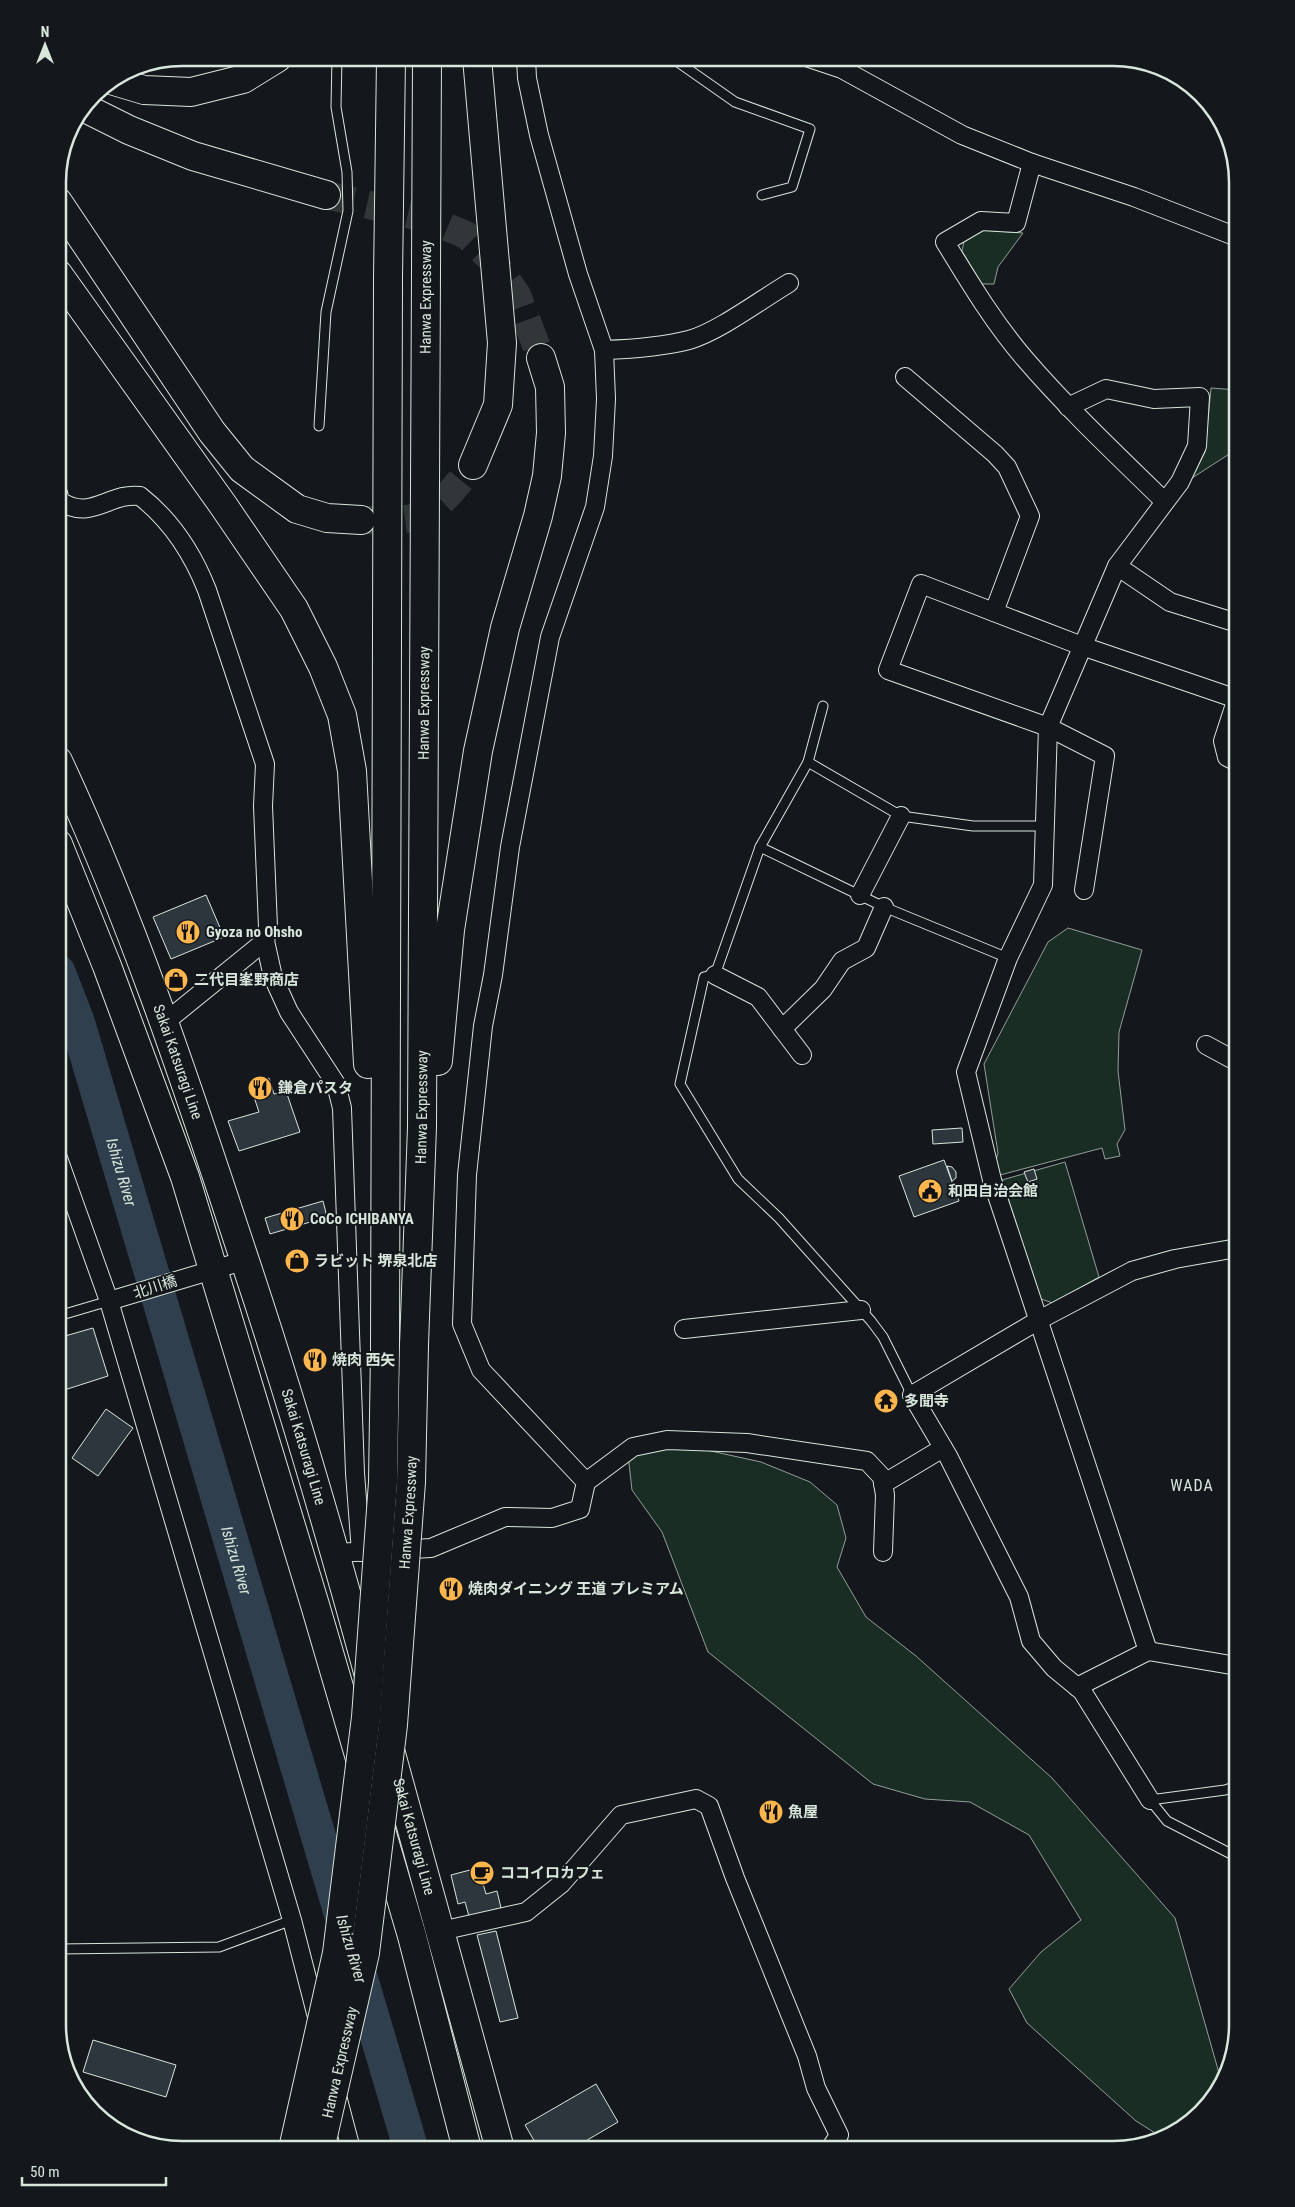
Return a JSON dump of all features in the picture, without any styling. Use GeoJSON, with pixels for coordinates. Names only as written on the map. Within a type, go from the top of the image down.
{"type":"FeatureCollection","features":[{"type":"Feature","properties":{"kind":"main road"},"geometry":{"type":"LineString","coordinates":[[122,83],[144,90],[190,92],[244,79],[264,66]]}},
{"type":"Feature","properties":{"kind":"main road","name":"Hanwa Expressway"},"geometry":{"type":"LineString","coordinates":[[295,2141],[337,1953],[366,1717],[383,1482],[388,288],[391,66]]}},
{"type":"Feature","properties":{"kind":"main road","name":"Hanwa Expressway"},"geometry":{"type":"LineString","coordinates":[[322,2141],[365,1953],[393,1725],[411,1482],[422,1127],[427,66]]}},
{"type":"Feature","properties":{"kind":"main road"},"geometry":{"type":"LineString","coordinates":[[473,465],[498,405],[502,343],[478,66]]}},
{"type":"Feature","properties":{"kind":"main road"},"geometry":{"type":"LineString","coordinates":[[91,111],[129,130],[193,156],[326,195]]}},
{"type":"Feature","properties":{"kind":"main road"},"geometry":{"type":"LineString","coordinates":[[66,214],[212,432],[242,469],[297,509],[327,518],[361,520]]}},
{"type":"Feature","properties":{"kind":"main road"},"geometry":{"type":"LineString","coordinates":[[66,285],[223,505],[294,610],[323,667],[342,715],[352,771],[384,1350]]}},
{"type":"Feature","properties":{"kind":"main road"},"geometry":{"type":"LineString","coordinates":[[422,1127],[438,1062],[450,930],[478,751],[505,628],[538,516],[547,476],[551,433],[550,387],[541,358]]}},
{"type":"Feature","properties":{"kind":"main road","name":"Sakai Katsuragi Line"},"geometry":{"type":"LineString","coordinates":[[66,780],[123,914],[208,1143],[246,1260],[348,1552],[441,1931],[498,2141]]}},
{"type":"Feature","properties":{"kind":"main road","name":"Sakai Katsuragi Line"},"geometry":{"type":"LineString","coordinates":[[66,864],[107,966],[182,1168],[203,1272],[412,1936],[465,2141]]}},
{"type":"Feature","properties":{"kind":"street"},"geometry":{"type":"LineString","coordinates":[[526,66],[527,78],[539,135],[578,274],[604,350],[606,399],[603,456],[595,508],[550,637],[510,847],[493,975],[483,1026],[467,1175],[462,1324],[481,1370],[586,1482]]}},
{"type":"Feature","properties":{"kind":"street"},"geometry":{"type":"LineString","coordinates":[[833,66],[842,69],[962,135],[1032,164],[1134,197],[1229,234]]}},
{"type":"Feature","properties":{"kind":"street"},"geometry":{"type":"LineString","coordinates":[[1032,164],[1016,223],[981,221],[945,242],[984,305],[1024,358],[1068,407],[1164,501]]}},
{"type":"Feature","properties":{"kind":"street"},"geometry":{"type":"LineString","coordinates":[[604,350],[631,349],[689,340],[715,328],[789,283]]}},
{"type":"Feature","properties":{"kind":"street"},"geometry":{"type":"LineString","coordinates":[[905,377],[1007,466],[1030,516],[994,612]]}},
{"type":"Feature","properties":{"kind":"street"},"geometry":{"type":"LineString","coordinates":[[1068,407],[1106,389],[1154,399],[1200,397],[1197,446],[1180,482],[1117,566],[1048,727],[1043,885],[1008,958],[966,1072],[992,1180],[1148,1651]]}},
{"type":"Feature","properties":{"kind":"street"},"geometry":{"type":"LineString","coordinates":[[66,505],[72,509],[84,510],[131,495],[140,496],[183,540],[197,564],[265,764],[263,806],[268,927],[265,941],[273,977],[289,1012],[336,1084],[342,1108],[355,1473],[348,1552],[430,1548],[505,1517],[552,1518],[580,1509],[586,1482],[633,1447],[667,1440],[747,1442],[868,1461],[882,1477],[886,1495],[883,1552]]}},
{"type":"Feature","properties":{"kind":"street"},"geometry":{"type":"LineString","coordinates":[[1117,566],[1170,602],[1229,620]]}},
{"type":"Feature","properties":{"kind":"street"},"geometry":{"type":"LineString","coordinates":[[1084,890],[1105,756],[1048,727],[888,670],[921,584],[1082,646],[1229,695]]}},
{"type":"Feature","properties":{"kind":"street"},"geometry":{"type":"LineString","coordinates":[[1229,723],[1223,741],[1227,758],[1229,759]]}},
{"type":"Feature","properties":{"kind":"street"},"geometry":{"type":"LineString","coordinates":[[860,895],[901,816]]}},
{"type":"Feature","properties":{"kind":"street"},"geometry":{"type":"LineString","coordinates":[[782,1028],[823,989],[842,961],[866,948],[884,907]]}},
{"type":"Feature","properties":{"kind":"street"},"geometry":{"type":"LineString","coordinates":[[164,1023],[265,941]]}},
{"type":"Feature","properties":{"kind":"street"},"geometry":{"type":"LineString","coordinates":[[715,975],[758,997],[802,1055]]}},
{"type":"Feature","properties":{"kind":"street"},"geometry":{"type":"LineString","coordinates":[[1206,1044],[1229,1057]]}},
{"type":"Feature","properties":{"kind":"street"},"geometry":{"type":"LineString","coordinates":[[66,1179],[113,1300],[292,1920],[349,2141]]}},
{"type":"Feature","properties":{"kind":"street"},"geometry":{"type":"LineString","coordinates":[[1150,1800],[1082,1691],[1054,1668],[1031,1641],[1019,1597],[943,1448],[912,1395],[1039,1320],[1132,1271],[1175,1259],[1229,1250]]}},
{"type":"Feature","properties":{"kind":"street","name":"北川橋"},"geometry":{"type":"LineString","coordinates":[[113,1300],[246,1260]]}},
{"type":"Feature","properties":{"kind":"street"},"geometry":{"type":"LineString","coordinates":[[684,1329],[861,1310]]}},
{"type":"Feature","properties":{"kind":"street"},"geometry":{"type":"LineString","coordinates":[[883,1484],[943,1448]]}},
{"type":"Feature","properties":{"kind":"street"},"geometry":{"type":"LineString","coordinates":[[1077,1687],[1148,1651],[1229,1664]]}},
{"type":"Feature","properties":{"kind":"street"},"geometry":{"type":"LineString","coordinates":[[441,1931],[526,1912],[561,1884],[621,1815],[696,1799],[709,1806],[735,1878],[807,2056],[816,2088],[839,2135],[835,2141]]}},
{"type":"Feature","properties":{"kind":"lane"},"geometry":{"type":"LineString","coordinates":[[319,426],[326,312],[348,211],[347,172],[336,107],[337,66]]}},
{"type":"Feature","properties":{"kind":"lane"},"geometry":{"type":"LineString","coordinates":[[684,66],[735,102],[810,129],[792,187],[762,195]]}},
{"type":"Feature","properties":{"kind":"lane"},"geometry":{"type":"LineString","coordinates":[[823,706],[808,762],[760,847],[715,975],[704,977],[680,1084],[738,1179],[779,1218],[883,1337],[912,1395]]}},
{"type":"Feature","properties":{"kind":"lane"},"geometry":{"type":"LineString","coordinates":[[808,762],[901,816],[972,826],[1044,826]]}},
{"type":"Feature","properties":{"kind":"lane"},"geometry":{"type":"LineString","coordinates":[[760,847],[884,907],[1008,958]]}},
{"type":"Feature","properties":{"kind":"lane"},"geometry":{"type":"LineString","coordinates":[[66,1314],[113,1300]]}},
{"type":"Feature","properties":{"kind":"lane"},"geometry":{"type":"LineString","coordinates":[[1150,1800],[1229,1789]]}},
{"type":"Feature","properties":{"kind":"lane"},"geometry":{"type":"LineString","coordinates":[[1150,1800],[1167,1821],[1229,1852]]}},
{"type":"Feature","properties":{"kind":"lane"},"geometry":{"type":"LineString","coordinates":[[66,1949],[219,1947],[292,1920]]}},
{"type":"Feature","properties":{"kind":"green space"},"geometry":{"type":"Polygon","coordinates":[[[981,230],[1023,233],[998,267],[994,284],[982,284],[962,251],[964,241],[981,230]]]}},
{"type":"Feature","properties":{"kind":"green space"},"geometry":{"type":"Polygon","coordinates":[[[1211,388],[1229,389],[1229,454],[1192,478],[1205,452],[1211,388]]]}},
{"type":"Feature","properties":{"kind":"green space"},"geometry":{"type":"Polygon","coordinates":[[[1068,928],[1142,950],[1119,1032],[1118,1071],[1125,1130],[1117,1144],[1120,1156],[1105,1159],[1102,1148],[1000,1175],[996,1160],[998,1153],[984,1064],[1048,942],[1068,928]]]}},
{"type":"Feature","properties":{"kind":"green space"},"geometry":{"type":"Polygon","coordinates":[[[1065,1162],[1099,1277],[1053,1303],[1041,1299],[1002,1180],[1065,1162]]]}},
{"type":"Feature","properties":{"kind":"green space"},"geometry":{"type":"Polygon","coordinates":[[[688,1446],[761,1462],[810,1482],[837,1505],[846,1538],[837,1567],[866,1617],[916,1656],[1052,1778],[1175,1918],[1219,2072],[1209,2089],[1189,2112],[1155,2133],[1136,2121],[1027,2023],[1009,1989],[1041,1952],[1081,1920],[1029,1835],[970,1802],[925,1799],[873,1784],[708,1652],[662,1532],[632,1490],[628,1455],[688,1446]]]}},
{"type":"Feature","properties":{"kind":"building"},"geometry":{"type":"Polygon","coordinates":[[[206,895],[224,937],[171,959],[153,917],[206,895]]]}},
{"type":"Feature","properties":{"kind":"building"},"geometry":{"type":"Polygon","coordinates":[[[269,1078],[274,1094],[286,1091],[300,1132],[239,1151],[228,1121],[259,1112],[250,1085],[269,1078]]]}},
{"type":"Feature","properties":{"kind":"building"},"geometry":{"type":"Polygon","coordinates":[[[962,1128],[963,1142],[933,1144],[932,1130],[962,1128]]]}},
{"type":"Feature","properties":{"kind":"building","name":"和田自治会館"},"geometry":{"type":"Polygon","coordinates":[[[944,1160],[959,1201],[914,1217],[899,1176],[944,1160]]]}},
{"type":"Feature","properties":{"kind":"building"},"geometry":{"type":"Polygon","coordinates":[[[947,1166],[952,1167],[956,1172],[956,1178],[952,1181],[947,1166]]]}},
{"type":"Feature","properties":{"kind":"building"},"geometry":{"type":"Polygon","coordinates":[[[1034,1169],[1037,1179],[1028,1182],[1024,1172],[1034,1169]]]}},
{"type":"Feature","properties":{"kind":"building"},"geometry":{"type":"Polygon","coordinates":[[[323,1201],[327,1217],[270,1234],[265,1218],[323,1201]]]}},
{"type":"Feature","properties":{"kind":"building"},"geometry":{"type":"Polygon","coordinates":[[[93,1328],[108,1376],[66,1389],[66,1336],[93,1328]]]}},
{"type":"Feature","properties":{"kind":"building"},"geometry":{"type":"Polygon","coordinates":[[[106,1409],[133,1428],[98,1476],[72,1458],[106,1409]]]}},
{"type":"Feature","properties":{"kind":"building"},"geometry":{"type":"Polygon","coordinates":[[[489,1865],[492,1878],[482,1880],[486,1894],[497,1891],[501,1908],[469,1916],[465,1902],[458,1904],[451,1875],[489,1865]]]}},
{"type":"Feature","properties":{"kind":"building"},"geometry":{"type":"Polygon","coordinates":[[[496,1931],[518,2018],[500,2022],[477,1935],[496,1931]]]}},
{"type":"Feature","properties":{"kind":"building"},"geometry":{"type":"Polygon","coordinates":[[[93,2040],[176,2065],[166,2097],[83,2072],[93,2040]]]}},
{"type":"Feature","properties":{"kind":"building"},"geometry":{"type":"Polygon","coordinates":[[[596,2084],[618,2122],[586,2141],[534,2141],[525,2125],[596,2084]]]}},
{"type":"Feature","properties":{"kind":"waterway","name":"Ishizu River"},"geometry":{"type":"LineString","coordinates":[[66,993],[77,1021],[409,2141]]}},
{"type":"Feature","properties":{"kind":"tunnel"},"geometry":{"type":"LineString","coordinates":[[326,195],[425,218],[466,235],[494,262],[517,295],[541,358]]}},
{"type":"Feature","properties":{"kind":"tunnel"},"geometry":{"type":"LineString","coordinates":[[363,520],[406,519],[419,516],[442,501],[473,465]]}},
{"type":"Feature","properties":{"kind":"place","name":"Gyoza no Ohsho"},"geometry":{"type":"Point","coordinates":[188,932]}},
{"type":"Feature","properties":{"kind":"place","name":"二代目峯野商店"},"geometry":{"type":"Point","coordinates":[176,980]}},
{"type":"Feature","properties":{"kind":"place","name":"鎌倉パスタ"},"geometry":{"type":"Point","coordinates":[260,1088]}},
{"type":"Feature","properties":{"kind":"place","name":"和田自治会館"},"geometry":{"type":"Point","coordinates":[930,1191]}},
{"type":"Feature","properties":{"kind":"place","name":"CoCo ICHIBANYA"},"geometry":{"type":"Point","coordinates":[292,1219]}},
{"type":"Feature","properties":{"kind":"place","name":"ラビット 堺泉北店"},"geometry":{"type":"Point","coordinates":[297,1261]}},
{"type":"Feature","properties":{"kind":"place","name":"焼肉 西矢"},"geometry":{"type":"Point","coordinates":[315,1360]}},
{"type":"Feature","properties":{"kind":"place","name":"多聞寺"},"geometry":{"type":"Point","coordinates":[886,1401]}},
{"type":"Feature","properties":{"kind":"place","name":"焼肉ダイニング 王道 プレミアム"},"geometry":{"type":"Point","coordinates":[451,1589]}},
{"type":"Feature","properties":{"kind":"place","name":"魚屋"},"geometry":{"type":"Point","coordinates":[771,1812]}},
{"type":"Feature","properties":{"kind":"place","name":"ココイロカフェ"},"geometry":{"type":"Point","coordinates":[482,1873]}},
{"type":"Feature","properties":{"kind":"district","name":"WADA"},"geometry":{"type":"Point","coordinates":[1192,1485]}}]}
